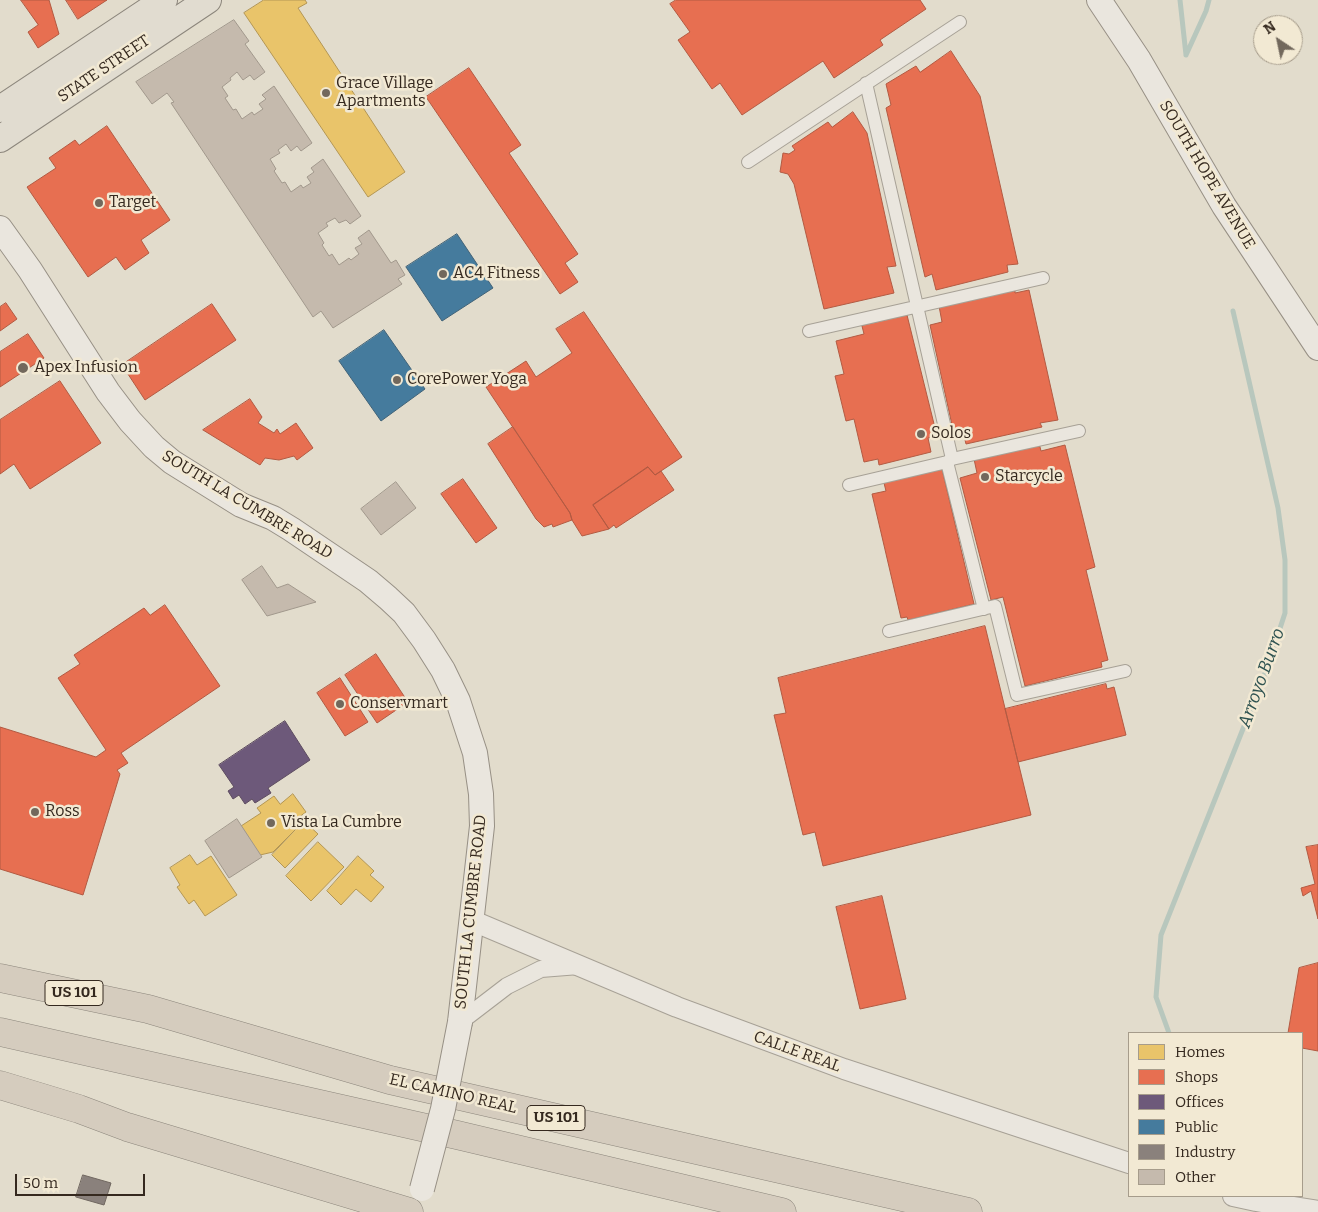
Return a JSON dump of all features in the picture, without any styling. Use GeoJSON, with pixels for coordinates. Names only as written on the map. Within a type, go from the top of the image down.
{"type":"FeatureCollection","features":[{"type":"Feature","properties":{"kind":"highway"},"geometry":{"type":"LineString","coordinates":[[0,964],[148,1009]]}},
{"type":"Feature","properties":{"kind":"highway","name":"EL CAMINO REAL"},"geometry":{"type":"LineString","coordinates":[[0,978],[148,1009],[390,1080],[968,1212]]}},
{"type":"Feature","properties":{"kind":"highway","name":"US 101"},"geometry":{"type":"LineString","coordinates":[[0,1032],[438,1131],[782,1212]]}},
{"type":"Feature","properties":{"kind":"highway"},"geometry":{"type":"LineString","coordinates":[[0,1085],[79,1109],[127,1127],[411,1212]]}},
{"type":"Feature","properties":{"kind":"main road","name":"STATE STREET"},"geometry":{"type":"LineString","coordinates":[[0,109],[164,0]]}},
{"type":"Feature","properties":{"kind":"main road","name":"STATE STREET"},"geometry":{"type":"LineString","coordinates":[[0,139],[208,0]]}},
{"type":"Feature","properties":{"kind":"main road","name":"SOUTH HOPE AVENUE"},"geometry":{"type":"LineString","coordinates":[[1099,0],[1139,60],[1229,214],[1318,348]]}},
{"type":"Feature","properties":{"kind":"main road","name":"SOUTH LA CUMBRE ROAD"},"geometry":{"type":"LineString","coordinates":[[0,228],[35,277],[108,392],[130,422],[154,448],[172,462],[241,505],[273,518],[364,578],[404,614],[424,640],[443,670],[458,701],[475,753],[481,794],[482,826],[473,921],[460,1022],[442,1109],[422,1189],[411,1212]]}},
{"type":"Feature","properties":{"kind":"street"},"geometry":{"type":"LineString","coordinates":[[748,162],[960,22]]}},
{"type":"Feature","properties":{"kind":"street"},"geometry":{"type":"LineString","coordinates":[[866,83],[984,609]]}},
{"type":"Feature","properties":{"kind":"street"},"geometry":{"type":"LineString","coordinates":[[809,331],[1043,278]]}},
{"type":"Feature","properties":{"kind":"street"},"geometry":{"type":"LineString","coordinates":[[849,485],[1079,431]]}},
{"type":"Feature","properties":{"kind":"street"},"geometry":{"type":"LineString","coordinates":[[889,631],[995,606],[1017,695],[1125,671]]}},
{"type":"Feature","properties":{"kind":"street","name":"CALLE REAL"},"geometry":{"type":"LineString","coordinates":[[473,921],[677,1007],[850,1072],[1128,1163]]}},
{"type":"Feature","properties":{"kind":"street"},"geometry":{"type":"LineString","coordinates":[[460,1022],[507,986],[541,969],[579,966]]}},
{"type":"Feature","properties":{"kind":"street"},"geometry":{"type":"LineString","coordinates":[[1238,1197],[1318,1211]]}},
{"type":"Feature","properties":{"kind":"building: Homes","name":"Grace Village Apartments"},"geometry":{"type":"Polygon","coordinates":[[[264,0],[305,0],[307,3],[298,8],[405,172],[368,197],[244,13],[264,0]]]}},
{"type":"Feature","properties":{"kind":"building: Homes","name":"Vista La Cumbre"},"geometry":{"type":"Polygon","coordinates":[[[293,794],[306,812],[295,820],[299,826],[273,852],[260,855],[241,826],[261,813],[257,808],[274,796],[280,804],[293,794]]]}},
{"type":"Feature","properties":{"kind":"building: Homes"},"geometry":{"type":"Polygon","coordinates":[[[304,821],[318,834],[285,868],[272,855],[304,821]]]}},
{"type":"Feature","properties":{"kind":"building: Homes"},"geometry":{"type":"Polygon","coordinates":[[[318,842],[344,867],[311,901],[286,876],[318,842]]]}},
{"type":"Feature","properties":{"kind":"building: Homes"},"geometry":{"type":"Polygon","coordinates":[[[190,855],[197,865],[211,856],[237,895],[205,916],[194,900],[189,904],[177,887],[180,885],[170,868],[190,855]]]}},
{"type":"Feature","properties":{"kind":"building: Homes"},"geometry":{"type":"Polygon","coordinates":[[[358,856],[374,871],[370,875],[384,887],[371,902],[356,889],[341,905],[327,891],[358,856]]]}},
{"type":"Feature","properties":{"kind":"building: Shops"},"geometry":{"type":"Polygon","coordinates":[[[21,0],[49,0],[59,34],[38,48],[28,32],[38,25],[21,0]]]}},
{"type":"Feature","properties":{"kind":"building: Shops"},"geometry":{"type":"Polygon","coordinates":[[[66,0],[107,0],[78,19],[66,0]]]}},
{"type":"Feature","properties":{"kind":"building: Shops"},"geometry":{"type":"Polygon","coordinates":[[[676,0],[920,0],[926,9],[880,40],[883,45],[834,78],[823,61],[742,115],[720,83],[712,89],[678,40],[690,32],[670,4],[676,0]]]}},
{"type":"Feature","properties":{"kind":"building: Shops"},"geometry":{"type":"Polygon","coordinates":[[[951,51],[980,96],[1018,264],[1007,265],[1008,272],[936,290],[932,274],[925,277],[886,108],[891,105],[886,84],[916,66],[920,72],[951,51]]]}},
{"type":"Feature","properties":{"kind":"building: Shops"},"geometry":{"type":"Polygon","coordinates":[[[469,68],[521,145],[509,153],[578,254],[565,263],[578,282],[560,294],[426,97],[469,68]]]}},
{"type":"Feature","properties":{"kind":"building: Shops"},"geometry":{"type":"Polygon","coordinates":[[[853,112],[867,133],[896,266],[887,267],[894,293],[824,309],[794,184],[788,174],[780,172],[783,153],[789,154],[795,150],[792,146],[828,122],[832,127],[853,112]]]}},
{"type":"Feature","properties":{"kind":"building: Shops"},"geometry":{"type":"Polygon","coordinates":[[[107,126],[170,220],[141,240],[149,253],[125,270],[116,257],[88,277],[27,187],[56,168],[49,158],[75,140],[79,145],[107,126]]]}},
{"type":"Feature","properties":{"kind":"building: Shops"},"geometry":{"type":"Polygon","coordinates":[[[1015,289],[1015,293],[1029,290],[1058,420],[1040,423],[1042,427],[966,444],[963,432],[954,434],[930,325],[942,322],[939,306],[1015,289]]]}},
{"type":"Feature","properties":{"kind":"building: Shops"},"geometry":{"type":"Polygon","coordinates":[[[6,303],[17,319],[0,331],[0,307],[6,303]]]}},
{"type":"Feature","properties":{"kind":"building: Shops"},"geometry":{"type":"Polygon","coordinates":[[[212,304],[236,340],[145,400],[122,365],[212,304]]]}},
{"type":"Feature","properties":{"kind":"building: Shops"},"geometry":{"type":"Polygon","coordinates":[[[584,312],[682,457],[655,475],[648,467],[593,505],[609,529],[582,536],[570,513],[486,387],[526,361],[536,377],[572,353],[556,329],[584,312]]]}},
{"type":"Feature","properties":{"kind":"building: Shops"},"geometry":{"type":"Polygon","coordinates":[[[907,315],[937,436],[928,438],[931,452],[879,465],[878,459],[864,462],[854,419],[846,421],[835,376],[844,374],[836,341],[864,334],[862,326],[907,315]]]}},
{"type":"Feature","properties":{"kind":"building: Shops"},"geometry":{"type":"Polygon","coordinates":[[[28,334],[44,358],[0,387],[0,352],[28,334]]]}},
{"type":"Feature","properties":{"kind":"building: Shops"},"geometry":{"type":"Polygon","coordinates":[[[60,381],[101,443],[30,489],[14,464],[0,474],[0,420],[60,381]]]}},
{"type":"Feature","properties":{"kind":"building: Shops"},"geometry":{"type":"Polygon","coordinates":[[[250,399],[262,417],[258,423],[274,433],[277,429],[280,434],[296,423],[313,448],[297,460],[294,456],[279,460],[265,458],[260,465],[203,430],[250,399]]]}},
{"type":"Feature","properties":{"kind":"building: Shops"},"geometry":{"type":"Polygon","coordinates":[[[513,427],[570,513],[572,520],[553,527],[552,524],[544,527],[536,519],[488,444],[513,427]]]}},
{"type":"Feature","properties":{"kind":"building: Shops"},"geometry":{"type":"Polygon","coordinates":[[[1039,443],[1041,451],[1065,445],[1095,567],[1086,570],[1108,660],[1101,662],[1102,667],[1025,686],[1003,597],[991,600],[960,478],[977,473],[974,459],[1039,443]]]}},
{"type":"Feature","properties":{"kind":"building: Shops"},"geometry":{"type":"Polygon","coordinates":[[[648,467],[655,475],[661,471],[674,490],[616,528],[614,525],[609,529],[593,505],[648,467]]]}},
{"type":"Feature","properties":{"kind":"building: Shops"},"geometry":{"type":"Polygon","coordinates":[[[942,469],[974,604],[908,620],[907,617],[901,618],[872,494],[886,491],[884,483],[942,469]]]}},
{"type":"Feature","properties":{"kind":"building: Shops"},"geometry":{"type":"Polygon","coordinates":[[[463,479],[497,528],[476,543],[441,494],[463,479]]]}},
{"type":"Feature","properties":{"kind":"building: Shops"},"geometry":{"type":"Polygon","coordinates":[[[165,605],[220,686],[121,753],[128,763],[117,770],[120,774],[83,895],[0,869],[0,727],[96,757],[106,750],[58,678],[80,664],[74,655],[144,608],[150,615],[165,605]]]}},
{"type":"Feature","properties":{"kind":"building: Shops"},"geometry":{"type":"Polygon","coordinates":[[[985,626],[1031,815],[823,866],[815,832],[803,835],[774,715],[786,713],[778,678],[985,626]]]}},
{"type":"Feature","properties":{"kind":"building: Shops"},"geometry":{"type":"Polygon","coordinates":[[[376,654],[408,702],[377,723],[345,675],[376,654]]]}},
{"type":"Feature","properties":{"kind":"building: Shops","name":"Conservmart"},"geometry":{"type":"Polygon","coordinates":[[[340,678],[368,722],[345,736],[317,693],[340,678]]]}},
{"type":"Feature","properties":{"kind":"building: Shops"},"geometry":{"type":"Polygon","coordinates":[[[1106,684],[1107,689],[1114,687],[1126,735],[1018,762],[1005,709],[1106,684]]]}},
{"type":"Feature","properties":{"kind":"building: Shops"},"geometry":{"type":"Polygon","coordinates":[[[1318,845],[1318,919],[1311,891],[1303,896],[1301,888],[1315,884],[1306,847],[1318,845]]]}},
{"type":"Feature","properties":{"kind":"building: Shops"},"geometry":{"type":"Polygon","coordinates":[[[882,896],[906,999],[860,1009],[836,907],[882,896]]]}},
{"type":"Feature","properties":{"kind":"building: Shops"},"geometry":{"type":"Polygon","coordinates":[[[1318,963],[1318,1051],[1303,1048],[1303,1032],[1288,1032],[1299,968],[1318,963]]]}},
{"type":"Feature","properties":{"kind":"building: Offices"},"geometry":{"type":"Polygon","coordinates":[[[285,721],[310,760],[268,788],[271,793],[255,803],[252,799],[245,804],[239,795],[233,799],[228,791],[234,787],[219,765],[285,721]]]}},
{"type":"Feature","properties":{"kind":"building: Public"},"geometry":{"type":"Polygon","coordinates":[[[457,234],[493,288],[442,321],[406,267],[457,234]]]}},
{"type":"Feature","properties":{"kind":"building: Public"},"geometry":{"type":"Polygon","coordinates":[[[384,330],[425,389],[381,421],[339,361],[384,330]]]}},
{"type":"Feature","properties":{"kind":"building: Industry"},"geometry":{"type":"Polygon","coordinates":[[[83,1175],[111,1183],[104,1205],[76,1197],[83,1175]]]}},
{"type":"Feature","properties":{"kind":"building: Other"},"geometry":{"type":"Polygon","coordinates":[[[234,20],[249,41],[245,44],[265,72],[254,80],[250,75],[243,80],[237,72],[222,87],[228,96],[225,98],[233,110],[236,109],[242,119],[252,112],[254,115],[263,109],[259,104],[266,99],[262,95],[274,86],[312,143],[301,151],[297,146],[291,151],[286,144],[278,150],[280,153],[270,159],[276,169],[274,171],[282,183],[285,182],[291,192],[301,185],[303,188],[311,183],[307,177],[314,172],[311,168],[323,159],[361,216],[350,224],[346,220],[339,223],[335,218],[326,223],[328,226],[318,233],[324,243],[322,245],[329,256],[332,254],[339,265],[349,258],[351,260],[359,254],[355,248],[362,244],[358,238],[369,230],[391,263],[396,260],[405,275],[398,279],[402,284],[333,328],[321,311],[313,317],[171,103],[174,102],[167,93],[152,104],[136,82],[234,20]]]}},
{"type":"Feature","properties":{"kind":"building: Other"},"geometry":{"type":"Polygon","coordinates":[[[396,482],[416,508],[381,535],[361,509],[396,482]]]}},
{"type":"Feature","properties":{"kind":"building: Other"},"geometry":{"type":"Polygon","coordinates":[[[262,566],[277,588],[288,584],[316,602],[267,616],[242,580],[262,566]]]}},
{"type":"Feature","properties":{"kind":"building: Other"},"geometry":{"type":"Polygon","coordinates":[[[237,819],[262,857],[229,878],[205,841],[237,819]]]}},
{"type":"Feature","properties":{"kind":"waterway","name":"Arroyo Burro"},"geometry":{"type":"LineString","coordinates":[[1180,0],[1186,55]]}},
{"type":"Feature","properties":{"kind":"waterway"},"geometry":{"type":"LineString","coordinates":[[1186,55],[1209,0]]}},
{"type":"Feature","properties":{"kind":"waterway","name":"Arroyo Burro"},"geometry":{"type":"LineString","coordinates":[[1169,1032],[1156,997],[1161,935],[1266,671],[1285,613],[1285,560],[1278,508],[1233,311]]}},
{"type":"Feature","properties":{"kind":"place","name":"Grace Village Apartments"},"geometry":{"type":"Point","coordinates":[326,93]}},
{"type":"Feature","properties":{"kind":"place","name":"Target"},"geometry":{"type":"Point","coordinates":[99,203]}},
{"type":"Feature","properties":{"kind":"place","name":"AC4 Fitness"},"geometry":{"type":"Point","coordinates":[443,274]}},
{"type":"Feature","properties":{"kind":"place","name":"Apex Infusion"},"geometry":{"type":"Point","coordinates":[23,368]}},
{"type":"Feature","properties":{"kind":"place","name":"CorePower Yoga"},"geometry":{"type":"Point","coordinates":[397,380]}},
{"type":"Feature","properties":{"kind":"place","name":"Solos"},"geometry":{"type":"Point","coordinates":[921,434]}},
{"type":"Feature","properties":{"kind":"place","name":"Starcycle"},"geometry":{"type":"Point","coordinates":[985,477]}},
{"type":"Feature","properties":{"kind":"place","name":"Conservmart"},"geometry":{"type":"Point","coordinates":[340,704]}},
{"type":"Feature","properties":{"kind":"place","name":"Ross"},"geometry":{"type":"Point","coordinates":[35,812]}},
{"type":"Feature","properties":{"kind":"place","name":"Vista La Cumbre"},"geometry":{"type":"Point","coordinates":[271,823]}}]}
